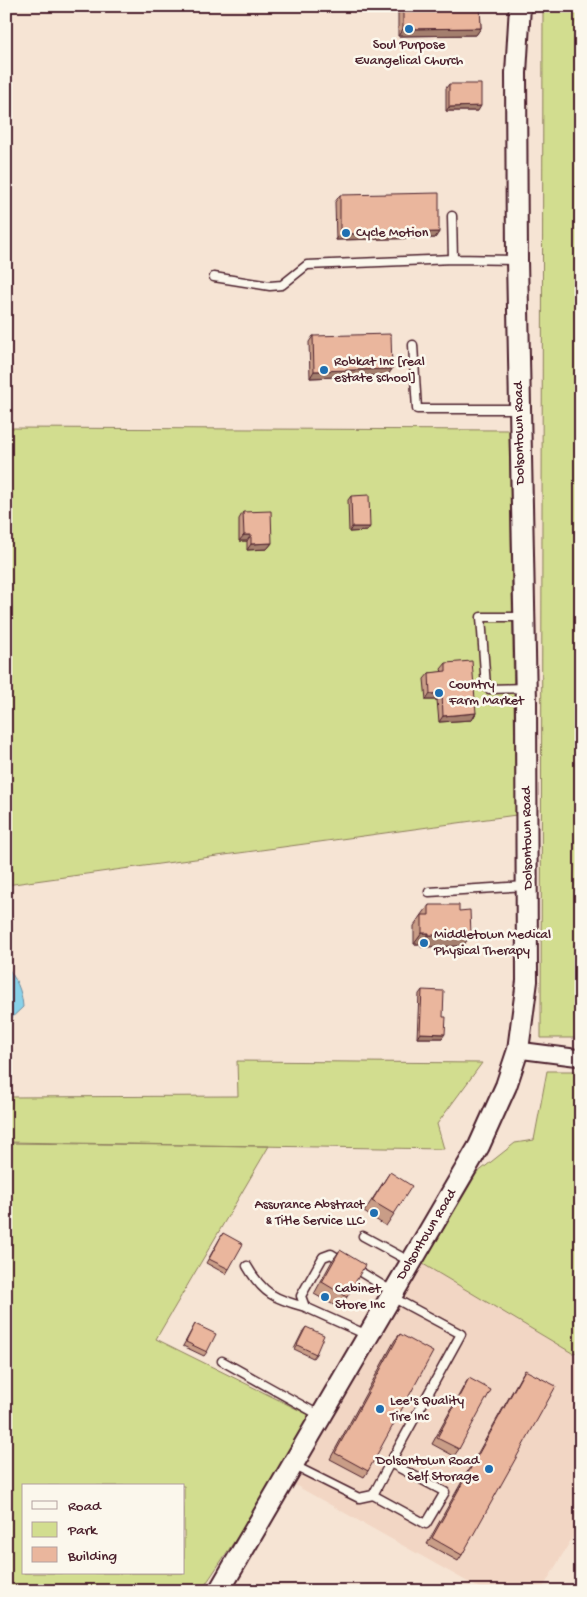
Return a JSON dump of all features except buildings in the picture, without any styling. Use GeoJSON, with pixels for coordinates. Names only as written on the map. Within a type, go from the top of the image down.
{"type":"FeatureCollection","features":[{"type":"Feature","properties":{"kind":"street","name":"Dolsontown Road"},"geometry":{"type":"LineString","coordinates":[[219,1591],[487,1130],[506,1086],[518,1050],[527,981],[528,886],[517,260],[516,73],[520,6]]}},
{"type":"Feature","properties":{"kind":"street"},"geometry":{"type":"LineString","coordinates":[[518,1050],[581,1058]]}},
{"type":"Feature","properties":{"kind":"lane"},"geometry":{"type":"LineString","coordinates":[[452,216],[453,259]]}},
{"type":"Feature","properties":{"kind":"lane"},"geometry":{"type":"LineString","coordinates":[[214,277],[270,286],[282,285],[307,265],[453,259],[517,260]]}},
{"type":"Feature","properties":{"kind":"lane"},"geometry":{"type":"LineString","coordinates":[[413,345],[418,409],[520,409]]}},
{"type":"Feature","properties":{"kind":"lane"},"geometry":{"type":"LineString","coordinates":[[524,618],[481,617],[486,686],[489,690],[526,688]]}},
{"type":"Feature","properties":{"kind":"lane"},"geometry":{"type":"LineString","coordinates":[[429,892],[528,886]]}},
{"type":"Feature","properties":{"kind":"lane"},"geometry":{"type":"LineString","coordinates":[[363,1236],[410,1262]]}},
{"type":"Feature","properties":{"kind":"lane"},"geometry":{"type":"LineString","coordinates":[[305,1307],[301,1296],[322,1257],[331,1254],[392,1294],[461,1334],[373,1495]]}},
{"type":"Feature","properties":{"kind":"lane"},"geometry":{"type":"LineString","coordinates":[[247,1266],[256,1283],[278,1300],[305,1307],[367,1335]]}},
{"type":"Feature","properties":{"kind":"lane"},"geometry":{"type":"LineString","coordinates":[[222,1361],[322,1416]]}},
{"type":"Feature","properties":{"kind":"lane"},"geometry":{"type":"LineString","coordinates":[[293,1465],[359,1498],[373,1495],[426,1524],[445,1492],[390,1463]]}},
{"type":"Feature","properties":{"kind":"shaded area"},"geometry":{"type":"Polygon","coordinates":[[[423,1264],[572,1353],[581,1355],[581,1523],[541,1591],[484,1591],[295,1485],[423,1264]]]}},
{"type":"Feature","properties":{"kind":"green space"},"geometry":{"type":"Polygon","coordinates":[[[543,6],[581,6],[581,1038],[541,1038],[543,6]]]}},
{"type":"Feature","properties":{"kind":"green space"},"geometry":{"type":"Polygon","coordinates":[[[6,428],[509,430],[516,815],[6,885],[6,428]]]}},
{"type":"Feature","properties":{"kind":"green space"},"geometry":{"type":"Polygon","coordinates":[[[237,1061],[482,1063],[437,1124],[444,1149],[6,1142],[6,1097],[238,1096],[237,1061]]]}},
{"type":"Feature","properties":{"kind":"green space"},"geometry":{"type":"Polygon","coordinates":[[[547,1071],[581,1071],[581,1352],[572,1353],[423,1264],[477,1173],[515,1143],[534,1140],[547,1071]]]}},
{"type":"Feature","properties":{"kind":"green space"},"geometry":{"type":"Polygon","coordinates":[[[6,1143],[269,1146],[156,1339],[309,1415],[240,1533],[201,1591],[6,1591],[6,1143]]]}},
{"type":"Feature","properties":{"kind":"water"},"geometry":{"type":"Polygon","coordinates":[[[6,965],[18,985],[23,1007],[6,1023],[6,965]]]}},
{"type":"Feature","properties":{"kind":"place","name":"Soul Purpose Evangelical Church"},"geometry":{"type":"Point","coordinates":[409,29]}},
{"type":"Feature","properties":{"kind":"place","name":"Cycle Motion"},"geometry":{"type":"Point","coordinates":[346,233]}},
{"type":"Feature","properties":{"kind":"place","name":"Robkat Inc [real estate school]"},"geometry":{"type":"Point","coordinates":[324,370]}},
{"type":"Feature","properties":{"kind":"place","name":"Country Farm Market"},"geometry":{"type":"Point","coordinates":[439,693]}},
{"type":"Feature","properties":{"kind":"place","name":"Middletown Medical Physical Therapy"},"geometry":{"type":"Point","coordinates":[424,943]}},
{"type":"Feature","properties":{"kind":"place","name":"Assurance Abstract & Title Service LLC"},"geometry":{"type":"Point","coordinates":[374,1213]}},
{"type":"Feature","properties":{"kind":"place","name":"Cabinet Store Inc"},"geometry":{"type":"Point","coordinates":[325,1297]}},
{"type":"Feature","properties":{"kind":"place","name":"Lee's Quality Tire Inc"},"geometry":{"type":"Point","coordinates":[380,1409]}},
{"type":"Feature","properties":{"kind":"place","name":"Dolsontown Road Self Storage"},"geometry":{"type":"Point","coordinates":[489,1469]}}]}
